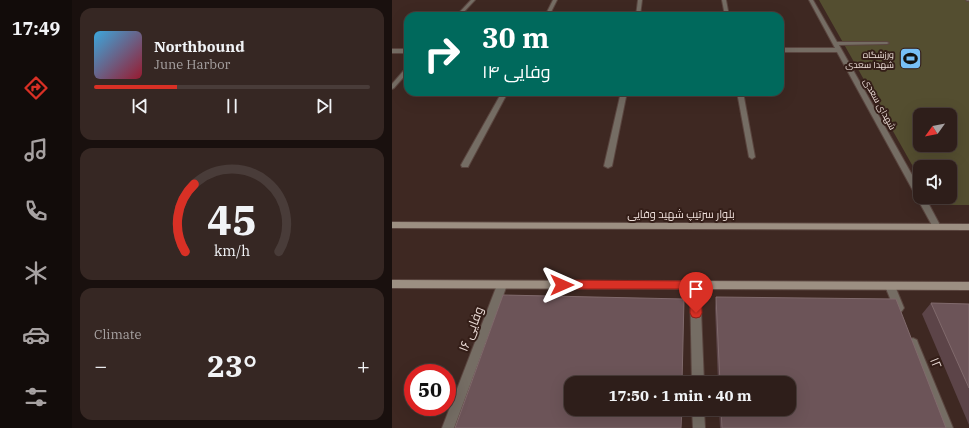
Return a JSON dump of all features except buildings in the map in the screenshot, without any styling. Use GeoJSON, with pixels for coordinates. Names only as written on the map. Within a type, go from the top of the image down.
{"type":"FeatureCollection","features":[{"type":"Feature","properties":{"kind":"main road","name":"بلوار سرتیپ شهید وفایی"},"geometry":{"type":"LineString","coordinates":[[392,225],[969,227]]}},
{"type":"Feature","properties":{"kind":"main road"},"geometry":{"type":"LineString","coordinates":[[392,284],[969,286]]}},
{"type":"Feature","properties":{"kind":"street"},"geometry":{"type":"LineString","coordinates":[[462,12],[473,0]]}},
{"type":"Feature","properties":{"kind":"street"},"geometry":{"type":"LineString","coordinates":[[549,12],[555,0]]}},
{"type":"Feature","properties":{"kind":"street"},"geometry":{"type":"LineString","coordinates":[[638,12],[640,0]]}},
{"type":"Feature","properties":{"kind":"street"},"geometry":{"type":"LineString","coordinates":[[724,0],[726,12]]}},
{"type":"Feature","properties":{"kind":"street","name":"شهدای سعدی"},"geometry":{"type":"LineString","coordinates":[[811,0],[913,183]]}},
{"type":"Feature","properties":{"kind":"street"},"geometry":{"type":"LineString","coordinates":[[836,44],[887,43]]}},
{"type":"Feature","properties":{"kind":"street"},"geometry":{"type":"LineString","coordinates":[[784,50],[839,50]]}},
{"type":"Feature","properties":{"kind":"street"},"geometry":{"type":"LineString","coordinates":[[392,51],[404,51]]}},
{"type":"Feature","properties":{"kind":"street"},"geometry":{"type":"LineString","coordinates":[[392,87],[404,74]]}},
{"type":"Feature","properties":{"kind":"street"},"geometry":{"type":"LineString","coordinates":[[465,165],[503,96]]}},
{"type":"Feature","properties":{"kind":"street"},"geometry":{"type":"LineString","coordinates":[[608,166],[623,96]]}},
{"type":"Feature","properties":{"kind":"street"},"geometry":{"type":"LineString","coordinates":[[741,96],[752,157]]}},
{"type":"Feature","properties":{"kind":"street","name":"شهدای سعدی"},"geometry":{"type":"LineString","coordinates":[[924,204],[937,227]]}},
{"type":"Feature","properties":{"kind":"street","name":"وفایی ۱۶"},"geometry":{"type":"LineString","coordinates":[[448,428],[502,284]]}},
{"type":"Feature","properties":{"kind":"street"},"geometry":{"type":"LineString","coordinates":[[695,285],[698,376]]}},
{"type":"Feature","properties":{"kind":"street"},"geometry":{"type":"LineString","coordinates":[[890,286],[904,321]]}},
{"type":"Feature","properties":{"kind":"street","name":"۱۲"},"geometry":{"type":"LineString","coordinates":[[910,336],[947,428]]}},
{"type":"Feature","properties":{"kind":"street"},"geometry":{"type":"LineString","coordinates":[[698,416],[699,428]]}},
{"type":"Feature","properties":{"kind":"shaded area","name":"ورزشگاه شهدا سعدی"},"geometry":{"type":"Polygon","coordinates":[[[819,0],[969,0],[969,205],[935,205],[957,204],[957,160],[913,160],[913,167],[819,0]]]}},
{"type":"Feature","properties":{"kind":"place","name":"ورزشگاه شهدا سعدی"},"geometry":{"type":"Point","coordinates":[910,59]}},
{"type":"Feature","properties":{"kind":"route"},"geometry":{"type":"LineString","coordinates":[[562,285],[695,285],[696,313]]}}]}
